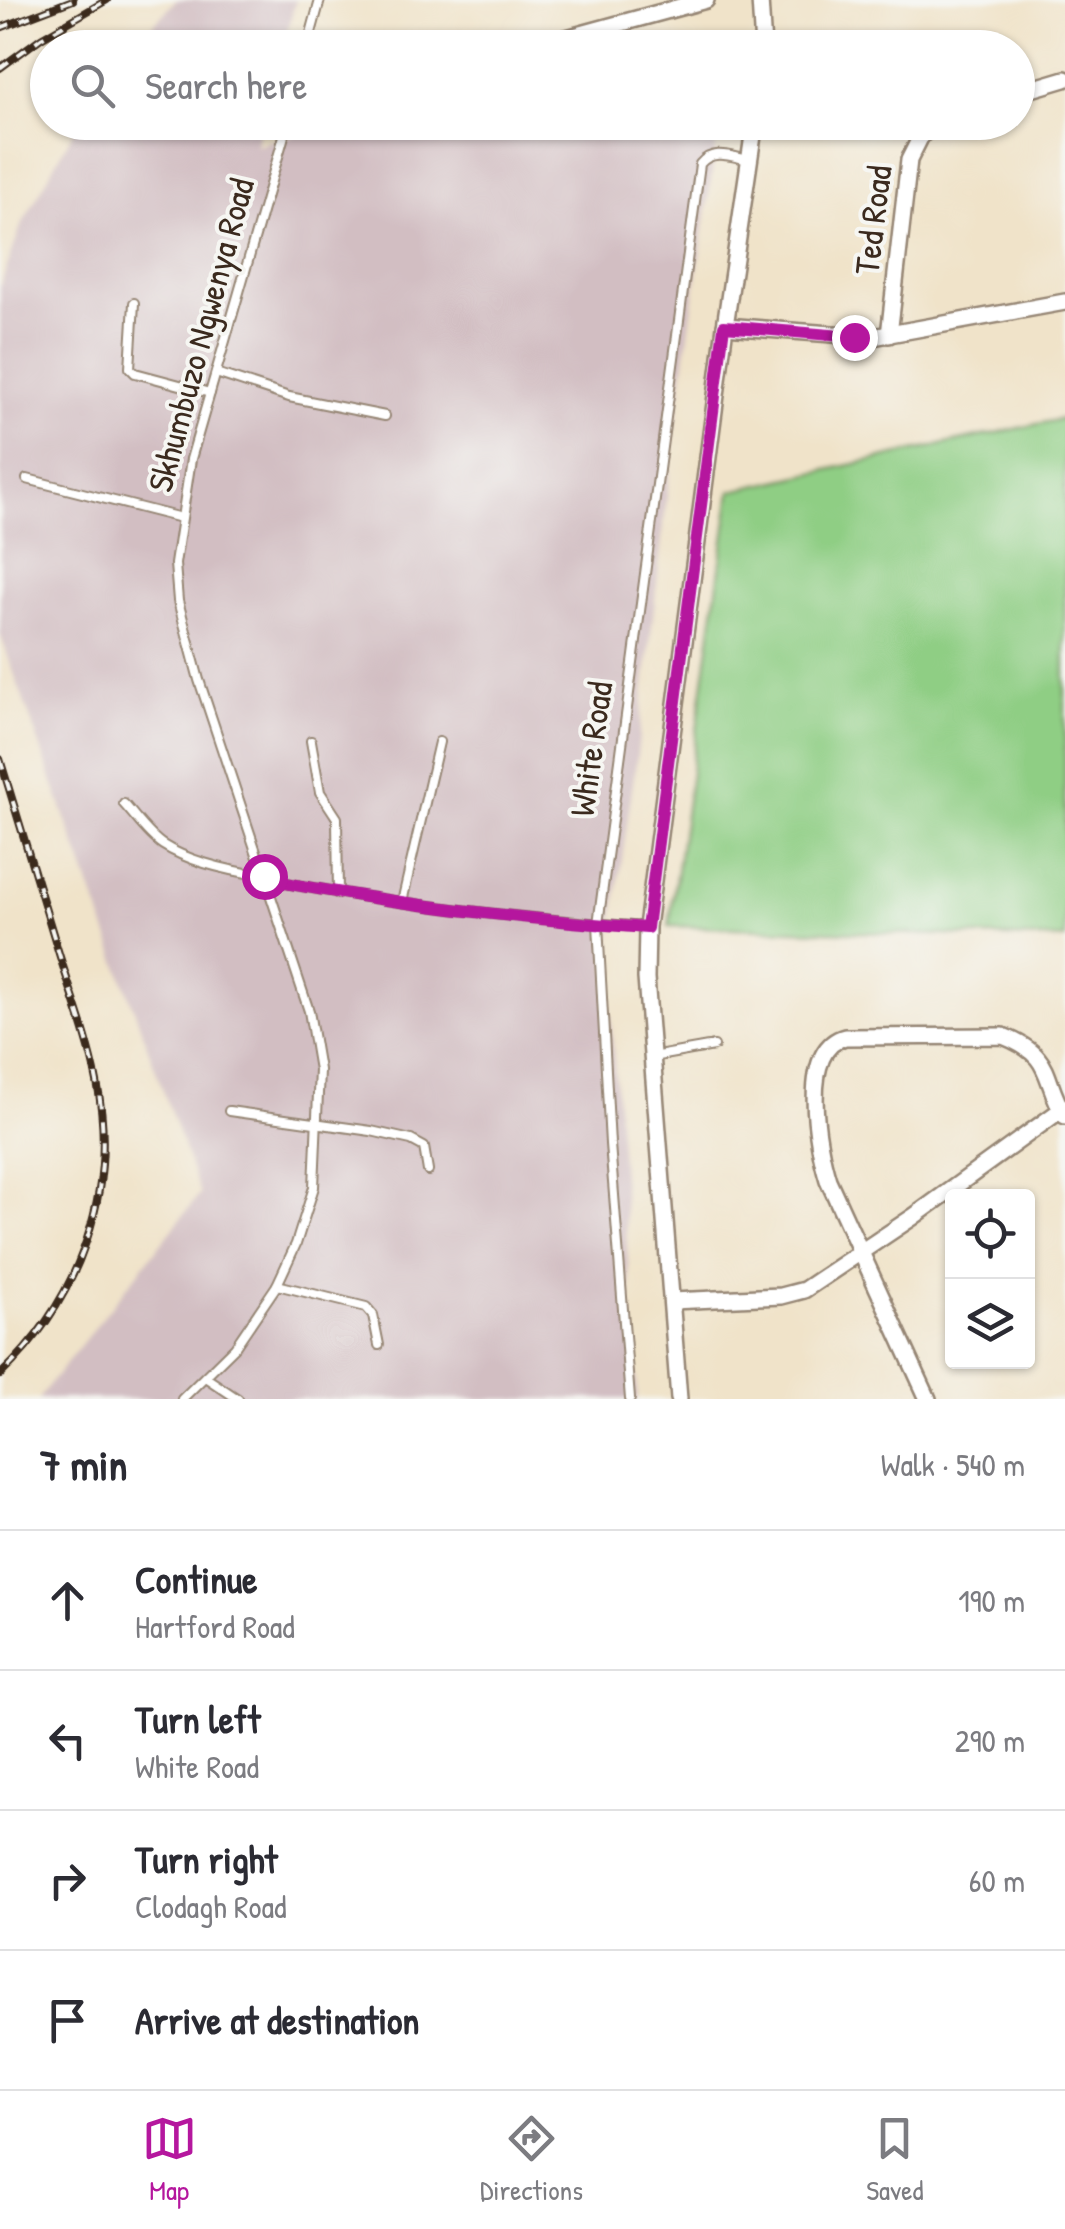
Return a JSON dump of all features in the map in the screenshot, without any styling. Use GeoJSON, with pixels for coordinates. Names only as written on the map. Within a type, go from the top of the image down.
{"type":"FeatureCollection","features":[{"type":"Feature","properties":{"kind":"street"},"geometry":{"type":"LineString","coordinates":[[596,30],[706,0]]}},
{"type":"Feature","properties":{"kind":"street"},"geometry":{"type":"LineString","coordinates":[[760,0],[762,30]]}},
{"type":"Feature","properties":{"kind":"street"},"geometry":{"type":"LineString","coordinates":[[1035,88],[1065,80]]}},
{"type":"Feature","properties":{"kind":"street"},"geometry":{"type":"LineString","coordinates":[[679,1399],[646,978],[647,928],[724,326],[753,140]]}},
{"type":"Feature","properties":{"kind":"street","name":"Ted Road"},"geometry":{"type":"LineString","coordinates":[[889,335],[909,160],[919,140]]}},
{"type":"Feature","properties":{"kind":"street"},"geometry":{"type":"LineString","coordinates":[[724,326],[854,337],[889,335],[1065,302]]}},
{"type":"Feature","properties":{"kind":"street"},"geometry":{"type":"LineString","coordinates":[[672,1300],[781,1296],[804,1290],[860,1252],[1064,1111],[1042,1063],[1024,1044],[1003,1036],[867,1035],[834,1039],[818,1061],[820,1156],[860,1252],[928,1399]]}},
{"type":"Feature","properties":{"kind":"lane"},"geometry":{"type":"LineString","coordinates":[[312,30],[320,0]]}},
{"type":"Feature","properties":{"kind":"lane","name":"Skhumbuzo Ngwenya Road"},"geometry":{"type":"LineString","coordinates":[[182,1399],[235,1347],[277,1285],[296,1244],[314,1187],[319,1125],[319,1070],[309,1011],[199,680],[178,601],[175,564],[191,458],[283,140]]}},
{"type":"Feature","properties":{"kind":"lane","name":"White Road"},"geometry":{"type":"LineString","coordinates":[[630,1399],[598,924],[700,164],[708,155],[715,154],[750,160]]}},
{"type":"Feature","properties":{"kind":"lane"},"geometry":{"type":"LineString","coordinates":[[134,302],[130,368],[136,373],[210,392]]}},
{"type":"Feature","properties":{"kind":"lane"},"geometry":{"type":"LineString","coordinates":[[216,373],[289,397],[385,416]]}},
{"type":"Feature","properties":{"kind":"lane"},"geometry":{"type":"LineString","coordinates":[[27,479],[181,518]]}},
{"type":"Feature","properties":{"kind":"lane"},"geometry":{"type":"LineString","coordinates":[[311,741],[320,792],[338,818],[338,894]]}},
{"type":"Feature","properties":{"kind":"lane"},"geometry":{"type":"LineString","coordinates":[[402,902],[439,742]]}},
{"type":"Feature","properties":{"kind":"lane"},"geometry":{"type":"LineString","coordinates":[[124,804],[160,843],[222,868],[338,894],[647,928]]}},
{"type":"Feature","properties":{"kind":"lane"},"geometry":{"type":"LineString","coordinates":[[652,1058],[714,1046]]}},
{"type":"Feature","properties":{"kind":"lane"},"geometry":{"type":"LineString","coordinates":[[229,1112],[370,1130],[412,1140],[424,1148],[428,1171]]}},
{"type":"Feature","properties":{"kind":"lane"},"geometry":{"type":"LineString","coordinates":[[277,1285],[366,1307],[374,1316],[379,1346]]}},
{"type":"Feature","properties":{"kind":"lane"},"geometry":{"type":"LineString","coordinates":[[205,1377],[238,1399]]}},
{"type":"Feature","properties":{"kind":"shaded area"},"geometry":{"type":"Polygon","coordinates":[[[176,0],[296,0],[287,30],[149,30],[176,0]]]}},
{"type":"Feature","properties":{"kind":"shaded area"},"geometry":{"type":"Polygon","coordinates":[[[69,140],[257,140],[256,145],[275,140],[717,140],[607,963],[638,1399],[38,1399],[200,1194],[0,634],[0,287],[21,226],[69,140]]]}},
{"type":"Feature","properties":{"kind":"green space"},"geometry":{"type":"Polygon","coordinates":[[[1065,418],[1065,939],[669,926],[731,491],[1065,418]]]}},
{"type":"Feature","properties":{"kind":"railway"},"geometry":{"type":"LineString","coordinates":[[0,28],[73,0]]}},
{"type":"Feature","properties":{"kind":"railway"},"geometry":{"type":"LineString","coordinates":[[55,30],[107,0]]}},
{"type":"Feature","properties":{"kind":"railway"},"geometry":{"type":"LineString","coordinates":[[0,68],[30,46]]}},
{"type":"Feature","properties":{"kind":"railway"},"geometry":{"type":"LineString","coordinates":[[0,759],[90,1051],[102,1123],[97,1202],[86,1241],[52,1313],[0,1375]]}},
{"type":"Feature","properties":{"kind":"route"},"geometry":{"type":"LineString","coordinates":[[264,876],[338,894],[523,918],[647,928],[724,326],[854,337]]}}]}
